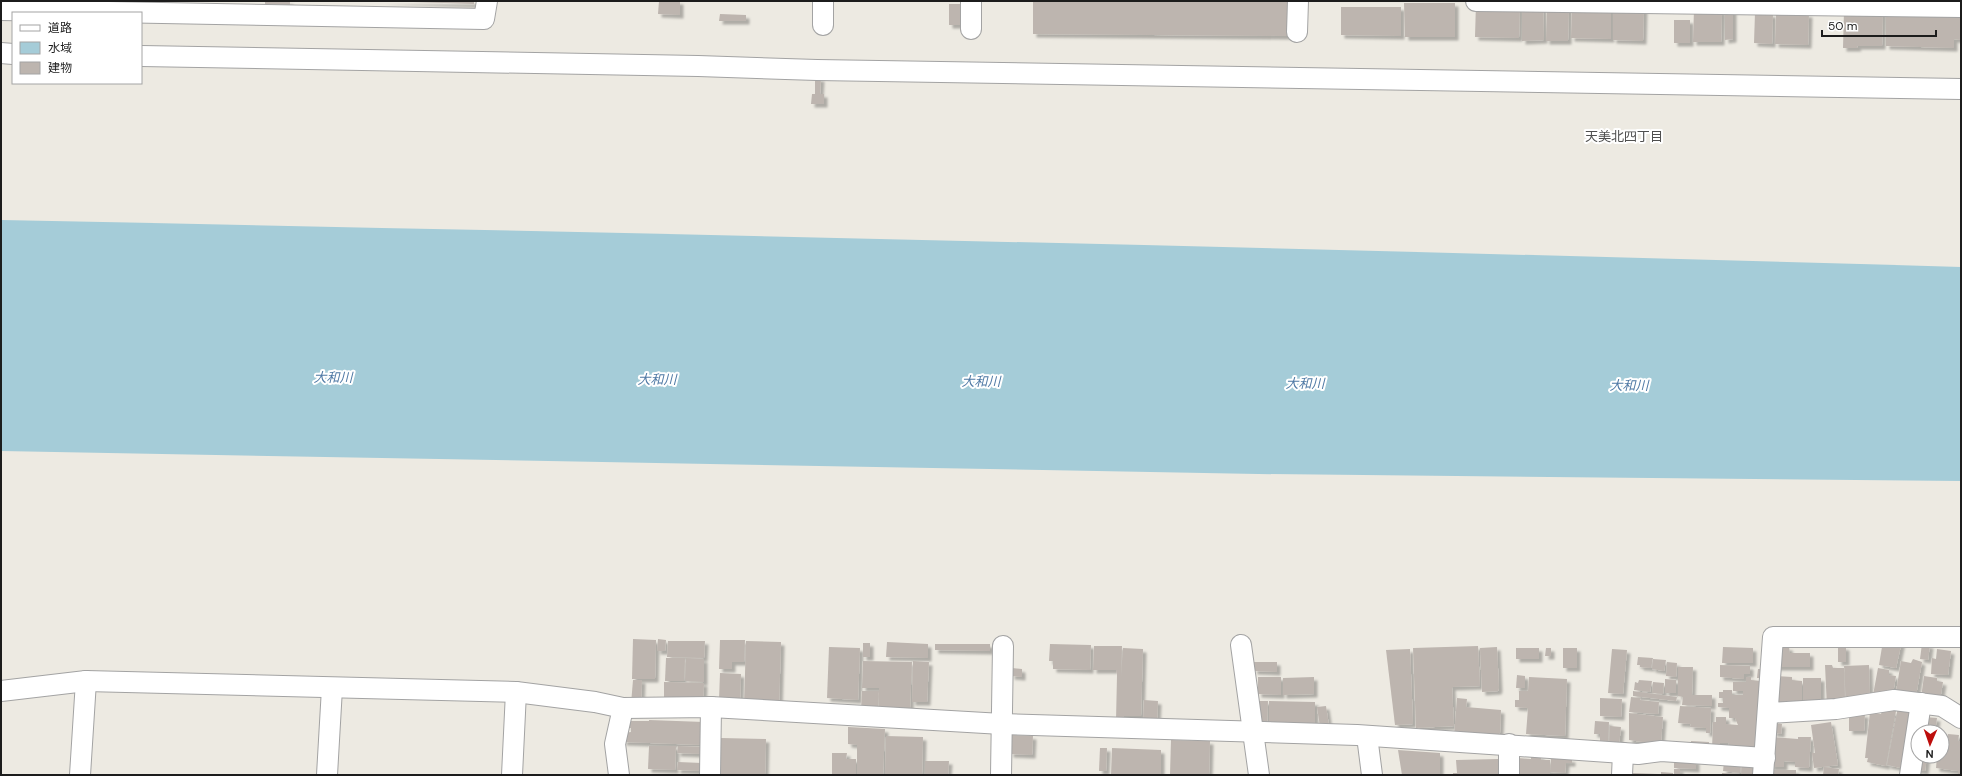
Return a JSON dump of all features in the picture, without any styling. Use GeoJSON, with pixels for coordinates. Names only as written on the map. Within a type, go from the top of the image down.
{"type":"FeatureCollection","features":[{"type":"Feature","properties":{"kind":"street"},"geometry":{"type":"LineString","coordinates":[[823,1],[823,25]]}},
{"type":"Feature","properties":{"kind":"street"},"geometry":{"type":"LineString","coordinates":[[971,1],[971,29]]}},
{"type":"Feature","properties":{"kind":"street"},"geometry":{"type":"LineString","coordinates":[[1297,32],[1298,1]]}},
{"type":"Feature","properties":{"kind":"street"},"geometry":{"type":"LineString","coordinates":[[1476,1],[1841,4],[1961,7]]}},
{"type":"Feature","properties":{"kind":"street"},"geometry":{"type":"LineString","coordinates":[[1,10],[485,10]]}},
{"type":"Feature","properties":{"kind":"street"},"geometry":{"type":"LineString","coordinates":[[1,53],[12,54]]}},
{"type":"Feature","properties":{"kind":"street"},"geometry":{"type":"LineString","coordinates":[[142,56],[698,66],[817,70],[1961,89]]}},
{"type":"Feature","properties":{"kind":"street"},"geometry":{"type":"LineString","coordinates":[[1,691],[86,681],[516,692],[595,702],[623,708],[711,707],[1002,724],[1253,731],[1367,736],[1509,744],[1638,754],[1661,751],[1764,766],[1773,637],[1961,637]]}},
{"type":"Feature","properties":{"kind":"street"},"geometry":{"type":"LineString","coordinates":[[1241,645],[1259,775]]}},
{"type":"Feature","properties":{"kind":"street"},"geometry":{"type":"LineString","coordinates":[[1001,775],[1003,646]]}},
{"type":"Feature","properties":{"kind":"street"},"geometry":{"type":"LineString","coordinates":[[80,775],[86,681]]}},
{"type":"Feature","properties":{"kind":"street"},"geometry":{"type":"LineString","coordinates":[[327,775],[332,688]]}},
{"type":"Feature","properties":{"kind":"street"},"geometry":{"type":"LineString","coordinates":[[512,775],[516,692]]}},
{"type":"Feature","properties":{"kind":"street"},"geometry":{"type":"LineString","coordinates":[[1768,712],[1836,709],[1894,700],[1942,706],[1961,718]]}},
{"type":"Feature","properties":{"kind":"street"},"geometry":{"type":"LineString","coordinates":[[1910,775],[1921,703]]}},
{"type":"Feature","properties":{"kind":"street"},"geometry":{"type":"LineString","coordinates":[[710,775],[711,707]]}},
{"type":"Feature","properties":{"kind":"street"},"geometry":{"type":"LineString","coordinates":[[618,775],[615,744],[623,708]]}},
{"type":"Feature","properties":{"kind":"street"},"geometry":{"type":"LineString","coordinates":[[1367,736],[1372,775]]}},
{"type":"Feature","properties":{"kind":"street"},"geometry":{"type":"LineString","coordinates":[[1509,744],[1509,775]]}},
{"type":"Feature","properties":{"kind":"street"},"geometry":{"type":"LineString","coordinates":[[1622,775],[1623,753]]}},
{"type":"Feature","properties":{"kind":"water","name":"大和川"},"geometry":{"type":"Polygon","coordinates":[[[1,220],[981,241],[1961,267],[1961,481],[1258,474],[1,451],[1,220]]]}},
{"type":"Feature","properties":{"kind":"building"},"geometry":{"type":"Polygon","coordinates":[[[95,1],[121,1],[121,5],[95,4],[95,1]]]}},
{"type":"Feature","properties":{"kind":"building"},"geometry":{"type":"Polygon","coordinates":[[[265,1],[290,1],[290,5],[265,4],[265,1]]]}},
{"type":"Feature","properties":{"kind":"building"},"geometry":{"type":"Polygon","coordinates":[[[382,1],[474,1],[474,4],[382,1]]]}},
{"type":"Feature","properties":{"kind":"building"},"geometry":{"type":"Polygon","coordinates":[[[659,1],[680,1],[680,15],[658,14],[659,1]]]}},
{"type":"Feature","properties":{"kind":"building"},"geometry":{"type":"Polygon","coordinates":[[[1033,1],[1288,1],[1288,36],[1033,34],[1033,1]]]}},
{"type":"Feature","properties":{"kind":"building"},"geometry":{"type":"Polygon","coordinates":[[[1404,3],[1455,3],[1455,37],[1405,37],[1404,3]]]}},
{"type":"Feature","properties":{"kind":"building"},"geometry":{"type":"Polygon","coordinates":[[[1476,3],[1520,4],[1519,38],[1475,37],[1476,3]]]}},
{"type":"Feature","properties":{"kind":"building"},"geometry":{"type":"Polygon","coordinates":[[[949,4],[963,4],[963,25],[949,25],[949,4]]]}},
{"type":"Feature","properties":{"kind":"building"},"geometry":{"type":"Polygon","coordinates":[[[1522,5],[1543,5],[1544,40],[1522,41],[1522,5]]]}},
{"type":"Feature","properties":{"kind":"building"},"geometry":{"type":"Polygon","coordinates":[[[1547,6],[1569,6],[1568,41],[1546,41],[1547,6]]]}},
{"type":"Feature","properties":{"kind":"building"},"geometry":{"type":"Polygon","coordinates":[[[1572,6],[1611,6],[1611,39],[1571,38],[1572,6]]]}},
{"type":"Feature","properties":{"kind":"building"},"geometry":{"type":"Polygon","coordinates":[[[1613,6],[1644,7],[1643,41],[1613,40],[1613,6]]]}},
{"type":"Feature","properties":{"kind":"building"},"geometry":{"type":"Polygon","coordinates":[[[1341,7],[1401,7],[1401,36],[1341,35],[1341,7]]]}},
{"type":"Feature","properties":{"kind":"building"},"geometry":{"type":"Polygon","coordinates":[[[1694,9],[1722,10],[1721,42],[1693,42],[1694,9]]]}},
{"type":"Feature","properties":{"kind":"building"},"geometry":{"type":"Polygon","coordinates":[[[1725,9],[1733,9],[1733,39],[1725,40],[1725,9]]]}},
{"type":"Feature","properties":{"kind":"building"},"geometry":{"type":"Polygon","coordinates":[[[1844,10],[1883,10],[1882,46],[1857,46],[1858,48],[1843,48],[1844,10]]]}},
{"type":"Feature","properties":{"kind":"building"},"geometry":{"type":"Polygon","coordinates":[[[1886,10],[1961,11],[1961,40],[1954,39],[1954,48],[1886,46],[1886,10]]]}},
{"type":"Feature","properties":{"kind":"building"},"geometry":{"type":"Polygon","coordinates":[[[1755,13],[1773,14],[1772,44],[1754,43],[1755,13]]]}},
{"type":"Feature","properties":{"kind":"building"},"geometry":{"type":"Polygon","coordinates":[[[1776,13],[1809,14],[1808,45],[1775,44],[1776,13]]]}},
{"type":"Feature","properties":{"kind":"building"},"geometry":{"type":"Polygon","coordinates":[[[720,14],[746,15],[746,21],[719,21],[720,14]]]}},
{"type":"Feature","properties":{"kind":"building"},"geometry":{"type":"Polygon","coordinates":[[[1674,20],[1690,20],[1690,43],[1674,43],[1674,20]]]}},
{"type":"Feature","properties":{"kind":"building"},"geometry":{"type":"Polygon","coordinates":[[[815,78],[821,78],[820,94],[824,94],[824,104],[811,104],[812,94],[815,94],[815,78]]]}},
{"type":"Feature","properties":{"kind":"building"},"geometry":{"type":"Polygon","coordinates":[[[633,639],[656,640],[655,679],[632,679],[633,639]]]}},
{"type":"Feature","properties":{"kind":"building"},"geometry":{"type":"Polygon","coordinates":[[[658,639],[666,640],[665,651],[657,651],[658,639]]]}},
{"type":"Feature","properties":{"kind":"building"},"geometry":{"type":"Polygon","coordinates":[[[720,640],[745,640],[744,662],[732,662],[732,669],[719,669],[720,640]]]}},
{"type":"Feature","properties":{"kind":"building"},"geometry":{"type":"Polygon","coordinates":[[[668,641],[705,641],[704,658],[667,657],[668,641]]]}},
{"type":"Feature","properties":{"kind":"building"},"geometry":{"type":"Polygon","coordinates":[[[746,641],[781,642],[779,707],[744,706],[746,641]]]}},
{"type":"Feature","properties":{"kind":"building"},"geometry":{"type":"Polygon","coordinates":[[[1883,641],[1902,641],[1896,668],[1879,665],[1883,641]]]}},
{"type":"Feature","properties":{"kind":"building"},"geometry":{"type":"Polygon","coordinates":[[[887,642],[928,644],[928,658],[886,657],[887,642]]]}},
{"type":"Feature","properties":{"kind":"building"},"geometry":{"type":"Polygon","coordinates":[[[863,643],[870,643],[870,657],[863,657],[863,643]]]}},
{"type":"Feature","properties":{"kind":"building"},"geometry":{"type":"Polygon","coordinates":[[[935,644],[990,644],[990,651],[935,650],[935,644]]]}},
{"type":"Feature","properties":{"kind":"building"},"geometry":{"type":"Polygon","coordinates":[[[1050,644],[1091,645],[1090,670],[1053,669],[1053,661],[1049,661],[1050,644]]]}},
{"type":"Feature","properties":{"kind":"building"},"geometry":{"type":"Polygon","coordinates":[[[1922,644],[1930,645],[1928,660],[1920,659],[1922,644]]]}},
{"type":"Feature","properties":{"kind":"building"},"geometry":{"type":"Polygon","coordinates":[[[1094,646],[1122,646],[1121,676],[1123,648],[1143,649],[1141,716],[1124,716],[1124,722],[1116,721],[1116,670],[1093,670],[1094,646]]]}},
{"type":"Feature","properties":{"kind":"building"},"geometry":{"type":"Polygon","coordinates":[[[1478,646],[1480,686],[1452,687],[1454,726],[1416,728],[1413,648],[1478,646]]]}},
{"type":"Feature","properties":{"kind":"building"},"geometry":{"type":"Polygon","coordinates":[[[1838,646],[1846,647],[1846,662],[1838,662],[1838,646]]]}},
{"type":"Feature","properties":{"kind":"building"},"geometry":{"type":"Polygon","coordinates":[[[829,647],[860,648],[858,700],[827,698],[829,647]]]}},
{"type":"Feature","properties":{"kind":"building"},"geometry":{"type":"Polygon","coordinates":[[[1497,647],[1498,691],[1482,692],[1480,648],[1497,647]]]}},
{"type":"Feature","properties":{"kind":"building"},"geometry":{"type":"Polygon","coordinates":[[[1723,647],[1753,648],[1753,663],[1722,663],[1723,647]]]}},
{"type":"Feature","properties":{"kind":"building"},"geometry":{"type":"Polygon","coordinates":[[[1776,647],[1789,647],[1790,653],[1810,653],[1810,667],[1776,667],[1776,647]]]}},
{"type":"Feature","properties":{"kind":"building"},"geometry":{"type":"Polygon","coordinates":[[[1516,648],[1539,648],[1539,659],[1516,659],[1516,648]]]}},
{"type":"Feature","properties":{"kind":"building"},"geometry":{"type":"Polygon","coordinates":[[[1546,648],[1551,648],[1551,656],[1545,656],[1546,648]]]}},
{"type":"Feature","properties":{"kind":"building"},"geometry":{"type":"Polygon","coordinates":[[[1563,648],[1577,648],[1577,668],[1563,668],[1563,648]]]}},
{"type":"Feature","properties":{"kind":"building"},"geometry":{"type":"Polygon","coordinates":[[[1410,649],[1413,724],[1395,725],[1386,650],[1410,649]]]}},
{"type":"Feature","properties":{"kind":"building"},"geometry":{"type":"Polygon","coordinates":[[[1612,649],[1627,650],[1623,694],[1608,693],[1612,649]]]}},
{"type":"Feature","properties":{"kind":"building"},"geometry":{"type":"Polygon","coordinates":[[[1937,649],[1951,651],[1948,675],[1931,674],[1932,658],[1936,659],[1937,649]]]}},
{"type":"Feature","properties":{"kind":"building"},"geometry":{"type":"Polygon","coordinates":[[[1638,657],[1653,658],[1651,668],[1640,667],[1640,665],[1637,665],[1638,657]]]}},
{"type":"Feature","properties":{"kind":"building"},"geometry":{"type":"Polygon","coordinates":[[[666,658],[685,658],[684,681],[665,681],[666,658]]]}},
{"type":"Feature","properties":{"kind":"building"},"geometry":{"type":"Polygon","coordinates":[[[686,658],[704,659],[704,682],[685,681],[686,658]]]}},
{"type":"Feature","properties":{"kind":"building"},"geometry":{"type":"Polygon","coordinates":[[[1653,659],[1666,660],[1664,671],[1652,669],[1653,659]]]}},
{"type":"Feature","properties":{"kind":"building"},"geometry":{"type":"Polygon","coordinates":[[[1913,659],[1922,662],[1916,696],[1896,692],[1901,661],[1911,663],[1913,659]]]}},
{"type":"Feature","properties":{"kind":"building"},"geometry":{"type":"Polygon","coordinates":[[[863,661],[912,662],[910,708],[879,707],[879,688],[862,688],[863,661]]]}},
{"type":"Feature","properties":{"kind":"building"},"geometry":{"type":"Polygon","coordinates":[[[913,661],[929,662],[927,702],[912,702],[913,661]]]}},
{"type":"Feature","properties":{"kind":"building"},"geometry":{"type":"Polygon","coordinates":[[[1253,662],[1277,662],[1277,672],[1254,671],[1253,662]]]}},
{"type":"Feature","properties":{"kind":"building"},"geometry":{"type":"Polygon","coordinates":[[[1667,662],[1677,663],[1676,677],[1666,676],[1667,662]]]}},
{"type":"Feature","properties":{"kind":"building"},"geometry":{"type":"Polygon","coordinates":[[[1720,665],[1750,666],[1750,674],[1744,674],[1744,679],[1720,677],[1720,665]]]}},
{"type":"Feature","properties":{"kind":"building"},"geometry":{"type":"Polygon","coordinates":[[[1825,665],[1832,665],[1833,668],[1844,668],[1845,700],[1827,708],[1825,665]]]}},
{"type":"Feature","properties":{"kind":"building"},"geometry":{"type":"Polygon","coordinates":[[[1869,665],[1870,698],[1846,704],[1844,666],[1869,665]]]}},
{"type":"Feature","properties":{"kind":"building"},"geometry":{"type":"Polygon","coordinates":[[[1678,667],[1693,667],[1692,695],[1712,695],[1712,706],[1682,705],[1683,697],[1678,696],[1678,667]]]}},
{"type":"Feature","properties":{"kind":"building"},"geometry":{"type":"Polygon","coordinates":[[[1012,668],[1022,669],[1022,677],[1011,676],[1012,668]]]}},
{"type":"Feature","properties":{"kind":"building"},"geometry":{"type":"Polygon","coordinates":[[[1878,668],[1889,670],[1889,675],[1896,676],[1892,699],[1873,695],[1878,668]]]}},
{"type":"Feature","properties":{"kind":"building"},"geometry":{"type":"Polygon","coordinates":[[[1758,669],[1763,669],[1763,678],[1757,678],[1758,669]]]}},
{"type":"Feature","properties":{"kind":"building"},"geometry":{"type":"Polygon","coordinates":[[[720,673],[741,674],[740,701],[719,700],[720,673]]]}},
{"type":"Feature","properties":{"kind":"building"},"geometry":{"type":"Polygon","coordinates":[[[1517,675],[1525,676],[1525,688],[1516,688],[1517,675]]]}},
{"type":"Feature","properties":{"kind":"building"},"geometry":{"type":"Polygon","coordinates":[[[1776,676],[1792,677],[1792,680],[1802,681],[1802,705],[1775,705],[1776,676]]]}},
{"type":"Feature","properties":{"kind":"building"},"geometry":{"type":"Polygon","coordinates":[[[1924,676],[1937,678],[1937,681],[1943,682],[1940,700],[1921,698],[1924,676]]]}},
{"type":"Feature","properties":{"kind":"building"},"geometry":{"type":"Polygon","coordinates":[[[1258,677],[1281,677],[1281,695],[1258,694],[1258,677]]]}},
{"type":"Feature","properties":{"kind":"building"},"geometry":{"type":"Polygon","coordinates":[[[1314,677],[1314,694],[1283,695],[1283,678],[1314,677]]]}},
{"type":"Feature","properties":{"kind":"building"},"geometry":{"type":"Polygon","coordinates":[[[1529,677],[1567,679],[1565,736],[1526,734],[1528,708],[1515,707],[1515,700],[1519,700],[1519,691],[1528,691],[1529,677]]]}},
{"type":"Feature","properties":{"kind":"building"},"geometry":{"type":"Polygon","coordinates":[[[1746,677],[1751,677],[1751,680],[1761,681],[1757,756],[1728,754],[1729,743],[1720,743],[1720,749],[1712,749],[1713,722],[1716,722],[1716,717],[1726,717],[1726,724],[1738,725],[1735,718],[1729,718],[1729,708],[1718,707],[1718,703],[1723,703],[1723,698],[1719,698],[1719,692],[1723,692],[1723,690],[1732,690],[1732,695],[1743,695],[1743,691],[1733,691],[1733,682],[1746,682],[1746,677]]]}},
{"type":"Feature","properties":{"kind":"building"},"geometry":{"type":"Polygon","coordinates":[[[1803,678],[1821,678],[1821,701],[1803,702],[1803,678]]]}},
{"type":"Feature","properties":{"kind":"building"},"geometry":{"type":"Polygon","coordinates":[[[1665,679],[1676,680],[1676,693],[1665,693],[1665,679]]]}},
{"type":"Feature","properties":{"kind":"building"},"geometry":{"type":"Polygon","coordinates":[[[633,680],[642,680],[641,704],[631,704],[633,680]]]}},
{"type":"Feature","properties":{"kind":"building"},"geometry":{"type":"Polygon","coordinates":[[[1639,680],[1652,681],[1650,692],[1634,690],[1635,682],[1638,683],[1639,680]]]}},
{"type":"Feature","properties":{"kind":"building"},"geometry":{"type":"Polygon","coordinates":[[[664,682],[704,683],[703,706],[664,704],[664,682]]]}},
{"type":"Feature","properties":{"kind":"building"},"geometry":{"type":"Polygon","coordinates":[[[1653,682],[1664,683],[1663,694],[1652,693],[1653,682]]]}},
{"type":"Feature","properties":{"kind":"building"},"geometry":{"type":"Polygon","coordinates":[[[862,691],[879,691],[878,710],[861,710],[862,691]]]}},
{"type":"Feature","properties":{"kind":"building"},"geometry":{"type":"Polygon","coordinates":[[[1633,691],[1677,697],[1676,701],[1633,696],[1633,691]]]}},
{"type":"Feature","properties":{"kind":"building"},"geometry":{"type":"Polygon","coordinates":[[[1631,697],[1641,698],[1640,700],[1659,702],[1658,714],[1629,712],[1631,697]]]}},
{"type":"Feature","properties":{"kind":"building"},"geometry":{"type":"Polygon","coordinates":[[[1457,698],[1467,699],[1466,707],[1501,710],[1500,733],[1495,738],[1454,736],[1457,698]]]}},
{"type":"Feature","properties":{"kind":"building"},"geometry":{"type":"Polygon","coordinates":[[[1600,698],[1622,699],[1621,717],[1600,716],[1600,698]]]}},
{"type":"Feature","properties":{"kind":"building"},"geometry":{"type":"Polygon","coordinates":[[[1144,700],[1158,701],[1157,722],[1143,721],[1144,700]]]}},
{"type":"Feature","properties":{"kind":"building"},"geometry":{"type":"Polygon","coordinates":[[[1257,701],[1268,701],[1267,726],[1260,726],[1257,701]]]}},
{"type":"Feature","properties":{"kind":"building"},"geometry":{"type":"Polygon","coordinates":[[[1269,701],[1315,702],[1315,727],[1269,726],[1269,701]]]}},
{"type":"Feature","properties":{"kind":"building"},"geometry":{"type":"Polygon","coordinates":[[[1326,706],[1329,726],[1320,727],[1317,707],[1326,706]]]}},
{"type":"Feature","properties":{"kind":"building"},"geometry":{"type":"Polygon","coordinates":[[[1680,706],[1711,708],[1710,733],[1706,733],[1706,728],[1690,727],[1691,724],[1678,723],[1680,706]]]}},
{"type":"Feature","properties":{"kind":"building"},"geometry":{"type":"Polygon","coordinates":[[[1898,707],[1918,710],[1915,724],[1910,724],[1910,749],[1906,769],[1887,765],[1898,707]]]}},
{"type":"Feature","properties":{"kind":"building"},"geometry":{"type":"Polygon","coordinates":[[[1882,710],[1896,711],[1886,766],[1867,762],[1868,758],[1865,758],[1870,712],[1881,714],[1882,710]]]}},
{"type":"Feature","properties":{"kind":"building"},"geometry":{"type":"Polygon","coordinates":[[[1629,713],[1663,717],[1661,742],[1650,741],[1650,743],[1629,740],[1629,713]]]}},
{"type":"Feature","properties":{"kind":"building"},"geometry":{"type":"Polygon","coordinates":[[[1849,714],[1865,714],[1864,731],[1849,731],[1849,714]]]}},
{"type":"Feature","properties":{"kind":"building"},"geometry":{"type":"Polygon","coordinates":[[[1925,717],[1937,718],[1936,724],[1924,724],[1925,717]]]}},
{"type":"Feature","properties":{"kind":"building"},"geometry":{"type":"Polygon","coordinates":[[[649,720],[704,722],[703,745],[623,742],[624,733],[631,732],[631,728],[628,728],[628,721],[649,720]]]}},
{"type":"Feature","properties":{"kind":"building"},"geometry":{"type":"Polygon","coordinates":[[[1595,721],[1609,722],[1608,743],[1600,743],[1600,734],[1594,734],[1595,721]]]}},
{"type":"Feature","properties":{"kind":"building"},"geometry":{"type":"Polygon","coordinates":[[[1831,722],[1838,765],[1814,768],[1812,753],[1815,753],[1811,725],[1831,722]]]}},
{"type":"Feature","properties":{"kind":"building"},"geometry":{"type":"Polygon","coordinates":[[[1774,723],[1782,724],[1781,734],[1773,733],[1774,723]]]}},
{"type":"Feature","properties":{"kind":"building"},"geometry":{"type":"Polygon","coordinates":[[[1610,726],[1621,727],[1619,745],[1609,745],[1610,726]]]}},
{"type":"Feature","properties":{"kind":"building"},"geometry":{"type":"Polygon","coordinates":[[[848,727],[885,729],[883,775],[857,775],[857,745],[848,744],[848,727]]]}},
{"type":"Feature","properties":{"kind":"building"},"geometry":{"type":"Polygon","coordinates":[[[1950,734],[1959,735],[1958,741],[1961,741],[1961,775],[1958,775],[1958,771],[1936,768],[1936,764],[1950,764],[1950,734]]]}},
{"type":"Feature","properties":{"kind":"building"},"geometry":{"type":"Polygon","coordinates":[[[1011,735],[1033,736],[1032,755],[1010,754],[1011,735]]]}},
{"type":"Feature","properties":{"kind":"building"},"geometry":{"type":"Polygon","coordinates":[[[886,736],[923,737],[922,775],[885,775],[886,736]]]}},
{"type":"Feature","properties":{"kind":"building"},"geometry":{"type":"Polygon","coordinates":[[[1772,737],[1798,739],[1798,737],[1811,737],[1809,768],[1795,767],[1795,762],[1784,761],[1784,767],[1770,767],[1772,737]]]}},
{"type":"Feature","properties":{"kind":"building"},"geometry":{"type":"Polygon","coordinates":[[[721,738],[766,739],[765,775],[719,774],[721,738]]]}},
{"type":"Feature","properties":{"kind":"building"},"geometry":{"type":"Polygon","coordinates":[[[1171,740],[1210,741],[1209,775],[1170,775],[1171,740]]]}},
{"type":"Feature","properties":{"kind":"building"},"geometry":{"type":"Polygon","coordinates":[[[1691,741],[1709,742],[1708,753],[1691,752],[1691,741]]]}},
{"type":"Feature","properties":{"kind":"building"},"geometry":{"type":"Polygon","coordinates":[[[649,746],[676,746],[675,770],[648,769],[649,746]]]}},
{"type":"Feature","properties":{"kind":"building"},"geometry":{"type":"Polygon","coordinates":[[[678,746],[703,747],[702,754],[677,753],[678,746]]]}},
{"type":"Feature","properties":{"kind":"building"},"geometry":{"type":"Polygon","coordinates":[[[1100,748],[1107,748],[1106,771],[1099,771],[1100,748]]]}},
{"type":"Feature","properties":{"kind":"building"},"geometry":{"type":"Polygon","coordinates":[[[1112,748],[1161,750],[1161,775],[1111,775],[1112,748]]]}},
{"type":"Feature","properties":{"kind":"building"},"geometry":{"type":"Polygon","coordinates":[[[1398,750],[1440,753],[1440,775],[1402,775],[1398,750]]]}},
{"type":"Feature","properties":{"kind":"building"},"geometry":{"type":"Polygon","coordinates":[[[832,753],[847,753],[846,759],[856,759],[856,775],[832,775],[832,753]]]}},
{"type":"Feature","properties":{"kind":"building"},"geometry":{"type":"Polygon","coordinates":[[[1531,755],[1541,756],[1541,760],[1550,760],[1550,775],[1517,775],[1518,758],[1531,759],[1531,755]]]}},
{"type":"Feature","properties":{"kind":"building"},"geometry":{"type":"Polygon","coordinates":[[[1551,757],[1572,759],[1572,763],[1566,763],[1565,773],[1550,772],[1551,757]]]}},
{"type":"Feature","properties":{"kind":"building"},"geometry":{"type":"Polygon","coordinates":[[[1498,759],[1498,775],[1453,775],[1453,773],[1457,773],[1456,760],[1498,759]]]}},
{"type":"Feature","properties":{"kind":"building"},"geometry":{"type":"Polygon","coordinates":[[[1674,759],[1696,760],[1696,769],[1674,768],[1674,759]]]}},
{"type":"Feature","properties":{"kind":"building"},"geometry":{"type":"Polygon","coordinates":[[[925,761],[949,761],[948,775],[925,775],[925,761]]]}},
{"type":"Feature","properties":{"kind":"building"},"geometry":{"type":"Polygon","coordinates":[[[678,762],[702,763],[702,771],[677,770],[678,762]]]}},
{"type":"Feature","properties":{"kind":"building"},"geometry":{"type":"Polygon","coordinates":[[[1724,762],[1741,763],[1740,773],[1723,771],[1724,762]]]}},
{"type":"Feature","properties":{"kind":"building"},"geometry":{"type":"Polygon","coordinates":[[[1742,763],[1757,764],[1756,775],[1741,775],[1742,763]]]}},
{"type":"Feature","properties":{"kind":"building"},"geometry":{"type":"Polygon","coordinates":[[[1917,764],[1926,764],[1925,771],[1916,770],[1917,764]]]}},
{"type":"Feature","properties":{"kind":"building"},"geometry":{"type":"Polygon","coordinates":[[[1824,767],[1839,769],[1838,775],[1823,775],[1824,767]]]}},
{"type":"Feature","properties":{"kind":"building"},"geometry":{"type":"Polygon","coordinates":[[[1674,769],[1680,769],[1680,775],[1674,775],[1674,769]]]}},
{"type":"Feature","properties":{"kind":"building"},"geometry":{"type":"Polygon","coordinates":[[[1771,770],[1796,770],[1796,775],[1771,775],[1771,770]]]}},
{"type":"Feature","properties":{"kind":"building"},"geometry":{"type":"Polygon","coordinates":[[[1661,772],[1673,773],[1673,775],[1661,775],[1661,772]]]}},
{"type":"Feature","properties":{"kind":"building"},"geometry":{"type":"Polygon","coordinates":[[[1631,773],[1658,774],[1658,775],[1631,775],[1631,773]]]}},
{"type":"Feature","properties":{"kind":"building"},"geometry":{"type":"Polygon","coordinates":[[[1722,773],[1740,774],[1740,775],[1722,775],[1722,773]]]}},
{"type":"Feature","properties":{"kind":"district","name":"天美北四丁目"},"geometry":{"type":"Point","coordinates":[1624,136]}}]}
